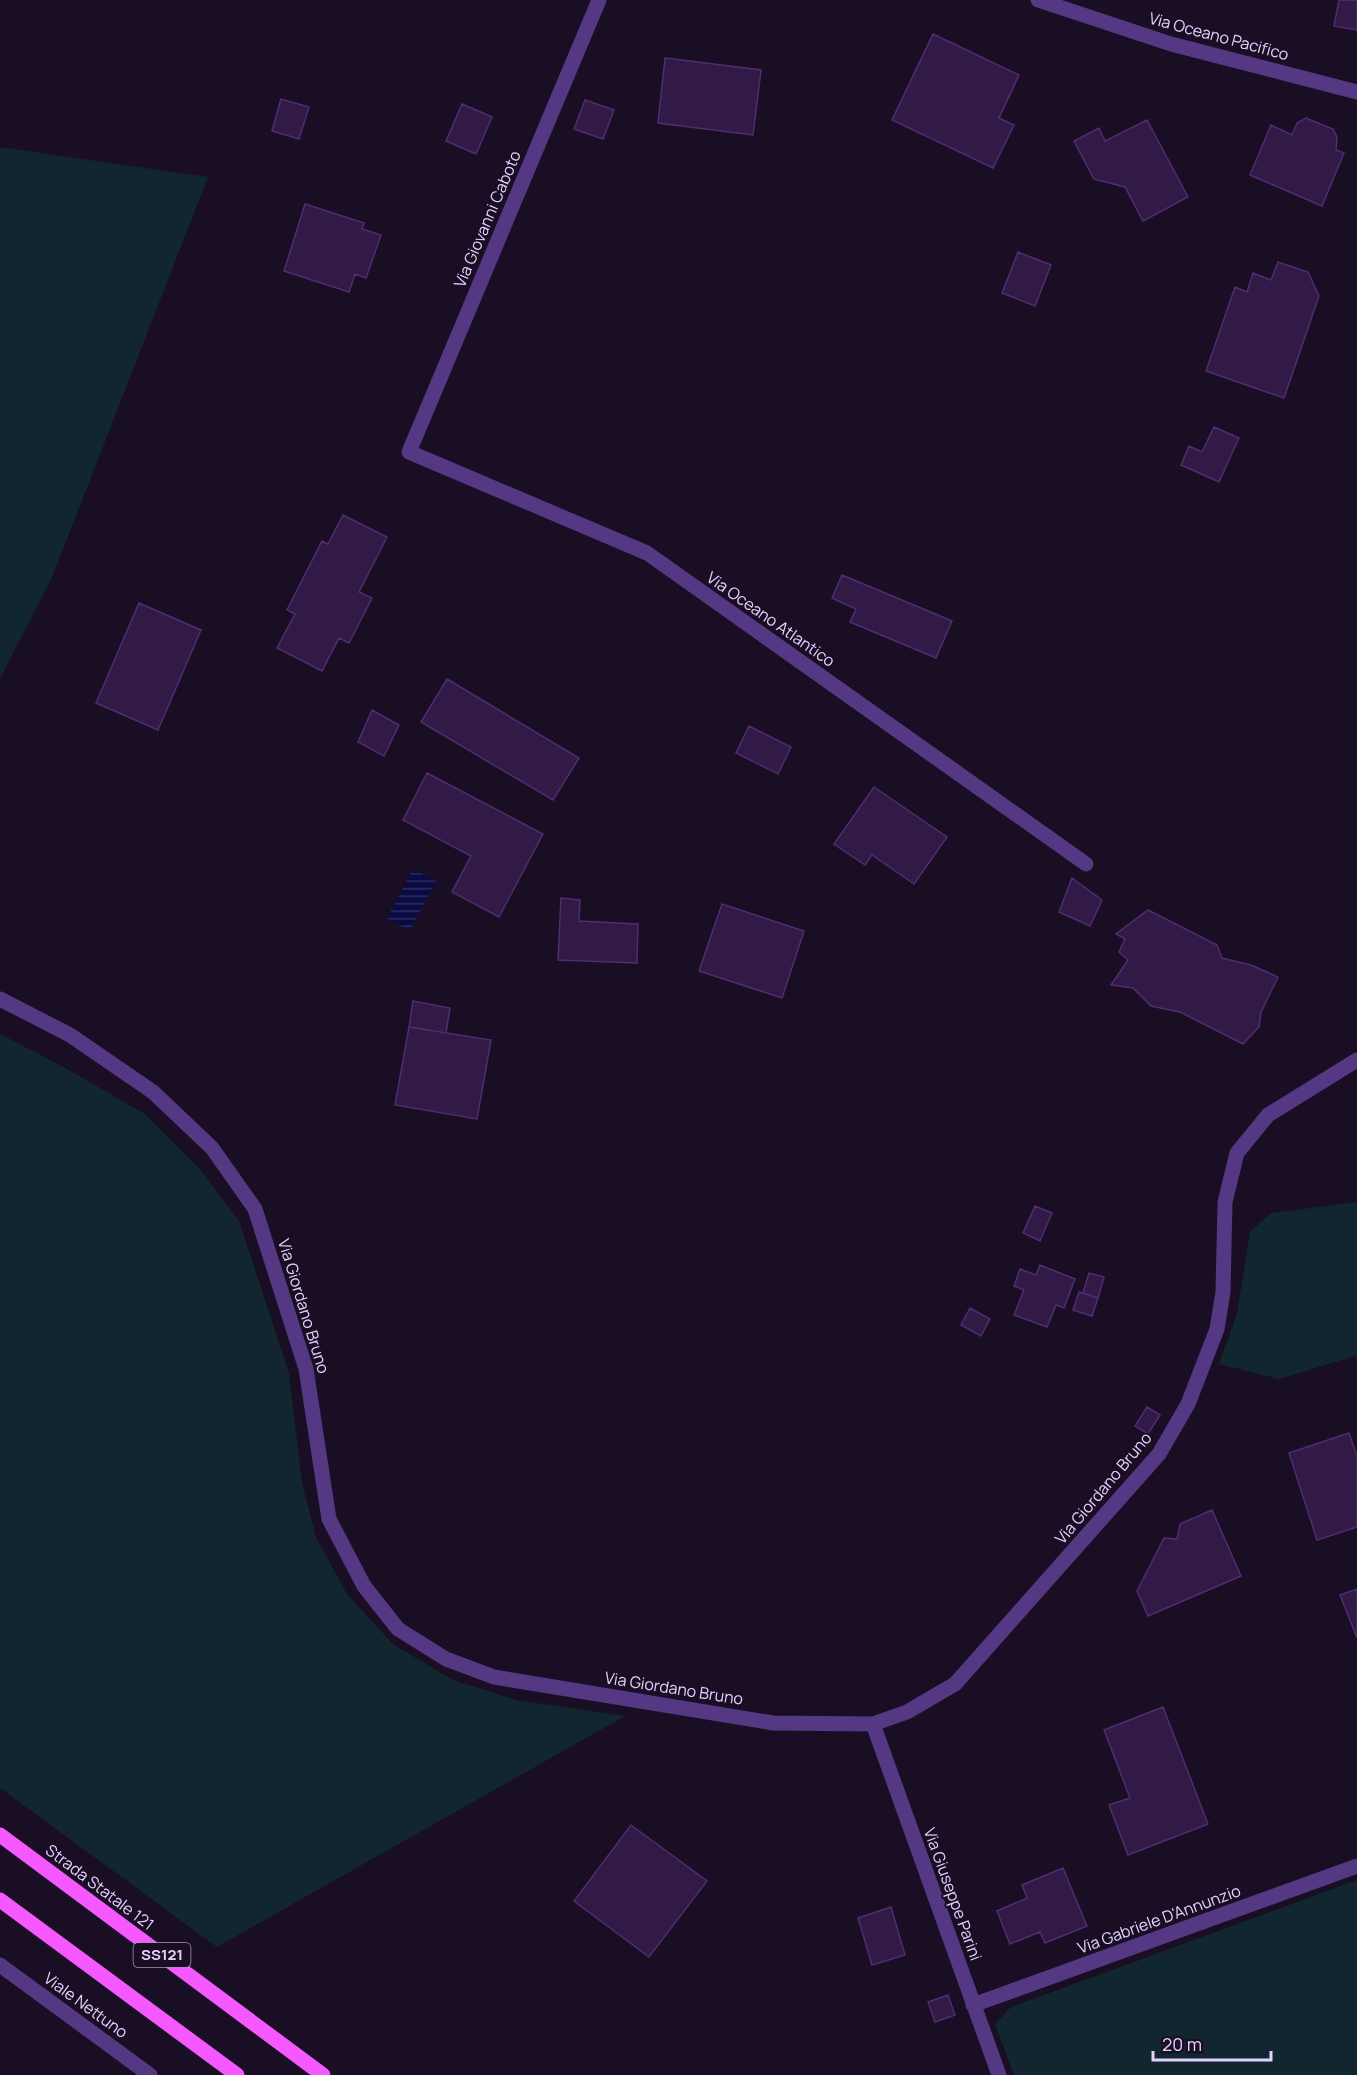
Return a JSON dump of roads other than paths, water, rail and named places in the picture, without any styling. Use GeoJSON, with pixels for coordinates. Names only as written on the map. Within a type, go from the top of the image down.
{"type":"FeatureCollection","features":[{"type":"Feature","properties":{"kind":"main road","name":"Strada Statale 121"},"geometry":{"type":"LineString","coordinates":[[0,1835],[323,2075]]}},
{"type":"Feature","properties":{"kind":"main road"},"geometry":{"type":"LineString","coordinates":[[0,1900],[237,2075]]}},
{"type":"Feature","properties":{"kind":"street","name":"Via Giovanni Caboto"},"geometry":{"type":"LineString","coordinates":[[409,452],[599,0]]}},
{"type":"Feature","properties":{"kind":"street","name":"Via Oceano Pacifico"},"geometry":{"type":"LineString","coordinates":[[1038,0],[1171,44],[1357,92]]}},
{"type":"Feature","properties":{"kind":"street","name":"Via Oceano Atlantico"},"geometry":{"type":"LineString","coordinates":[[409,452],[647,553],[1086,864]]}},
{"type":"Feature","properties":{"kind":"street","name":"Via Giordano Bruno"},"geometry":{"type":"LineString","coordinates":[[0,999],[70,1035],[153,1092],[213,1148],[255,1209],[306,1369],[329,1519],[364,1586],[398,1629],[446,1659],[494,1677],[773,1723],[873,1724],[907,1712],[955,1684],[1159,1454],[1188,1404],[1217,1329],[1223,1292],[1225,1202],[1237,1153],[1268,1115],[1357,1060]]}},
{"type":"Feature","properties":{"kind":"street","name":"Via Giuseppe Parini"},"geometry":{"type":"LineString","coordinates":[[873,1724],[999,2075]]}},
{"type":"Feature","properties":{"kind":"street","name":"Via Gabriele D'Annunzio"},"geometry":{"type":"LineString","coordinates":[[973,2006],[1357,1866]]}},
{"type":"Feature","properties":{"kind":"street","name":"Viale Nettuno"},"geometry":{"type":"LineString","coordinates":[[0,1965],[150,2075]]}}]}
